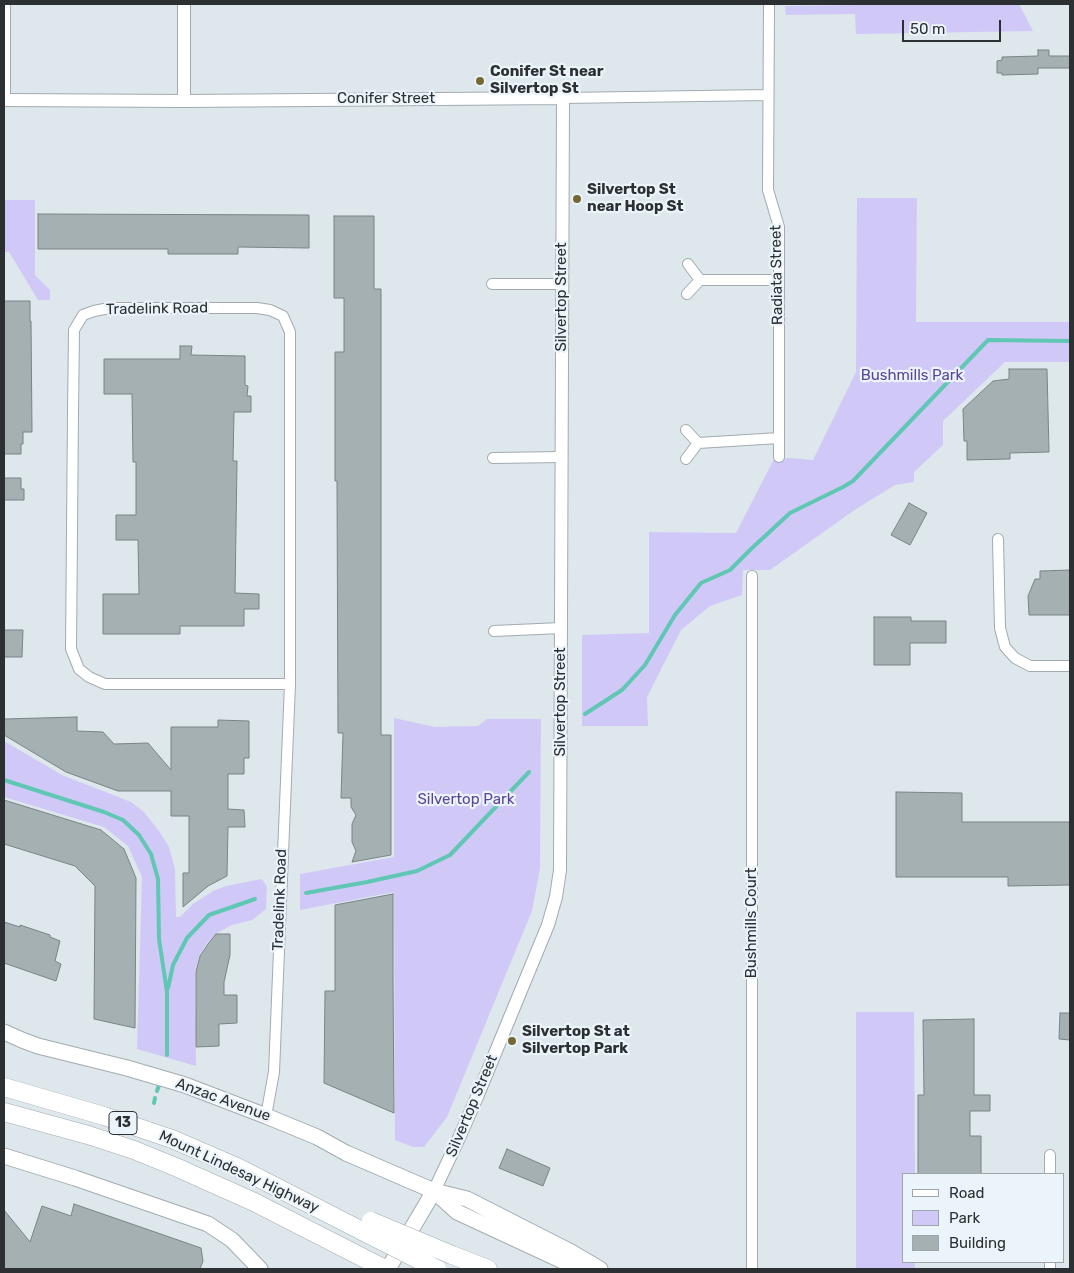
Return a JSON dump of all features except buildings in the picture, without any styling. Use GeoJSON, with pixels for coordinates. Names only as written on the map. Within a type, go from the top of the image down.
{"type":"FeatureCollection","features":[{"type":"Feature","properties":{"kind":"highway","name":"Mount Lindesay Highway"},"geometry":{"type":"LineString","coordinates":[[4,1087],[104,1116],[172,1139],[239,1168],[334,1216],[368,1226],[437,1269]]}},
{"type":"Feature","properties":{"kind":"highway","name":"Mount Lindesay Highway"},"geometry":{"type":"LineString","coordinates":[[4,1112],[88,1135],[134,1150],[178,1168],[229,1190],[386,1269]]}},
{"type":"Feature","properties":{"kind":"highway"},"geometry":{"type":"LineString","coordinates":[[368,1226],[488,1269]]}},
{"type":"Feature","properties":{"kind":"main road","name":"Anzac Avenue"},"geometry":{"type":"LineString","coordinates":[[4,1032],[38,1046],[127,1068],[185,1085],[266,1116],[317,1137],[346,1153],[434,1191],[466,1199],[571,1252],[600,1269]]}},
{"type":"Feature","properties":{"kind":"main road"},"geometry":{"type":"LineString","coordinates":[[4,1156],[75,1178],[208,1224],[232,1240],[259,1269]]}},
{"type":"Feature","properties":{"kind":"main road","name":"Anzac Avenue"},"geometry":{"type":"LineString","coordinates":[[434,1191],[457,1212],[580,1269]]}},
{"type":"Feature","properties":{"kind":"main road","name":"Silvertop Street"},"geometry":{"type":"LineString","coordinates":[[386,1269],[434,1191]]}},
{"type":"Feature","properties":{"kind":"street"},"geometry":{"type":"LineString","coordinates":[[4,100],[5,4]]}},
{"type":"Feature","properties":{"kind":"street"},"geometry":{"type":"LineString","coordinates":[[184,4],[184,101]]}},
{"type":"Feature","properties":{"kind":"street","name":"Radiata Street"},"geometry":{"type":"LineString","coordinates":[[769,4],[768,190],[779,228],[779,457]]}},
{"type":"Feature","properties":{"kind":"street","name":"Conifer Street"},"geometry":{"type":"LineString","coordinates":[[4,100],[184,101],[768,95]]}},
{"type":"Feature","properties":{"kind":"street","name":"Silvertop Street"},"geometry":{"type":"LineString","coordinates":[[434,1191],[477,1098],[548,925],[556,897],[560,870],[563,98]]}},
{"type":"Feature","properties":{"kind":"street"},"geometry":{"type":"LineString","coordinates":[[688,264],[700,280]]}},
{"type":"Feature","properties":{"kind":"street"},"geometry":{"type":"LineString","coordinates":[[688,294],[700,280],[779,280]]}},
{"type":"Feature","properties":{"kind":"street"},"geometry":{"type":"LineString","coordinates":[[492,284],[562,284]]}},
{"type":"Feature","properties":{"kind":"street","name":"Tradelink Road"},"geometry":{"type":"LineString","coordinates":[[266,1116],[274,1072],[290,684],[290,332],[284,316],[270,310],[257,308],[109,308],[84,315],[74,330],[71,649],[80,669],[89,677],[106,684],[290,684]]}},
{"type":"Feature","properties":{"kind":"street"},"geometry":{"type":"LineString","coordinates":[[686,430],[698,443]]}},
{"type":"Feature","properties":{"kind":"street"},"geometry":{"type":"LineString","coordinates":[[698,443],[779,438]]}},
{"type":"Feature","properties":{"kind":"street"},"geometry":{"type":"LineString","coordinates":[[686,460],[698,443]]}},
{"type":"Feature","properties":{"kind":"street"},"geometry":{"type":"LineString","coordinates":[[493,458],[562,457]]}},
{"type":"Feature","properties":{"kind":"street"},"geometry":{"type":"LineString","coordinates":[[998,540],[1000,628],[1005,646],[1015,658],[1030,666],[1070,666]]}},
{"type":"Feature","properties":{"kind":"street","name":"Bushmills Court"},"geometry":{"type":"LineString","coordinates":[[752,576],[752,1269]]}},
{"type":"Feature","properties":{"kind":"street"},"geometry":{"type":"LineString","coordinates":[[494,631],[561,628]]}},
{"type":"Feature","properties":{"kind":"street"},"geometry":{"type":"LineString","coordinates":[[1050,1155],[1050,1173]]}},
{"type":"Feature","properties":{"kind":"green space"},"geometry":{"type":"Polygon","coordinates":[[[1019,4],[1033,31],[856,34],[855,14],[786,15],[785,6],[1019,4]]]}},
{"type":"Feature","properties":{"kind":"green space","name":"Bushmills Park"},"geometry":{"type":"Polygon","coordinates":[[[857,198],[917,198],[916,322],[1070,322],[1070,362],[1005,362],[943,421],[943,445],[914,472],[914,482],[895,485],[856,509],[770,570],[743,570],[742,595],[710,606],[681,630],[647,697],[648,726],[582,726],[582,635],[649,633],[649,532],[736,533],[774,459],[813,460],[856,372],[857,198]]]}},
{"type":"Feature","properties":{"kind":"green space"},"geometry":{"type":"Polygon","coordinates":[[[4,200],[35,200],[35,275],[50,290],[50,300],[38,300],[9,252],[4,252],[4,200]]]}},
{"type":"Feature","properties":{"kind":"green space","name":"Silvertop Park"},"geometry":{"type":"Polygon","coordinates":[[[394,718],[435,727],[478,726],[487,719],[541,719],[540,868],[532,911],[447,1117],[424,1147],[413,1147],[395,1140],[394,892],[300,910],[300,874],[394,857],[394,718]]]}},
{"type":"Feature","properties":{"kind":"green space"},"geometry":{"type":"Polygon","coordinates":[[[4,741],[62,775],[131,802],[144,812],[169,847],[175,869],[176,917],[180,917],[193,904],[213,891],[226,886],[262,879],[267,887],[266,909],[252,920],[232,925],[217,933],[207,943],[199,956],[195,973],[196,1066],[137,1049],[142,877],[128,846],[104,827],[4,797],[4,741]]]}},
{"type":"Feature","properties":{"kind":"green space"},"geometry":{"type":"Polygon","coordinates":[[[856,1012],[914,1012],[915,1173],[902,1173],[902,1263],[915,1263],[915,1269],[856,1269],[856,1012]]]}},
{"type":"Feature","properties":{"kind":"waterway"},"geometry":{"type":"LineString","coordinates":[[585,714],[622,690],[645,665],[675,615],[701,583],[730,570],[790,513],[853,481],[988,340],[1070,341]]}},
{"type":"Feature","properties":{"kind":"waterway"},"geometry":{"type":"LineString","coordinates":[[306,893],[417,871],[450,855],[529,772]]}},
{"type":"Feature","properties":{"kind":"waterway"},"geometry":{"type":"LineString","coordinates":[[4,780],[104,812],[123,820],[139,835],[151,854],[158,879],[159,939],[167,992],[167,1055]]}},
{"type":"Feature","properties":{"kind":"waterway"},"geometry":{"type":"LineString","coordinates":[[168,988],[173,965],[187,938],[209,915],[255,899]]}},
{"type":"Feature","properties":{"kind":"waterway"},"geometry":{"type":"LineString","coordinates":[[157,1091],[159,1085]]}},
{"type":"Feature","properties":{"kind":"waterway"},"geometry":{"type":"LineString","coordinates":[[154,1103],[155,1098]]}},
{"type":"Feature","properties":{"kind":"place","name":"Conifer St near Silvertop St"},"geometry":{"type":"Point","coordinates":[480,81]}},
{"type":"Feature","properties":{"kind":"place","name":"Silvertop St near Hoop St"},"geometry":{"type":"Point","coordinates":[577,199]}},
{"type":"Feature","properties":{"kind":"place","name":"Silvertop St at Silvertop Park"},"geometry":{"type":"Point","coordinates":[512,1041]}}]}
